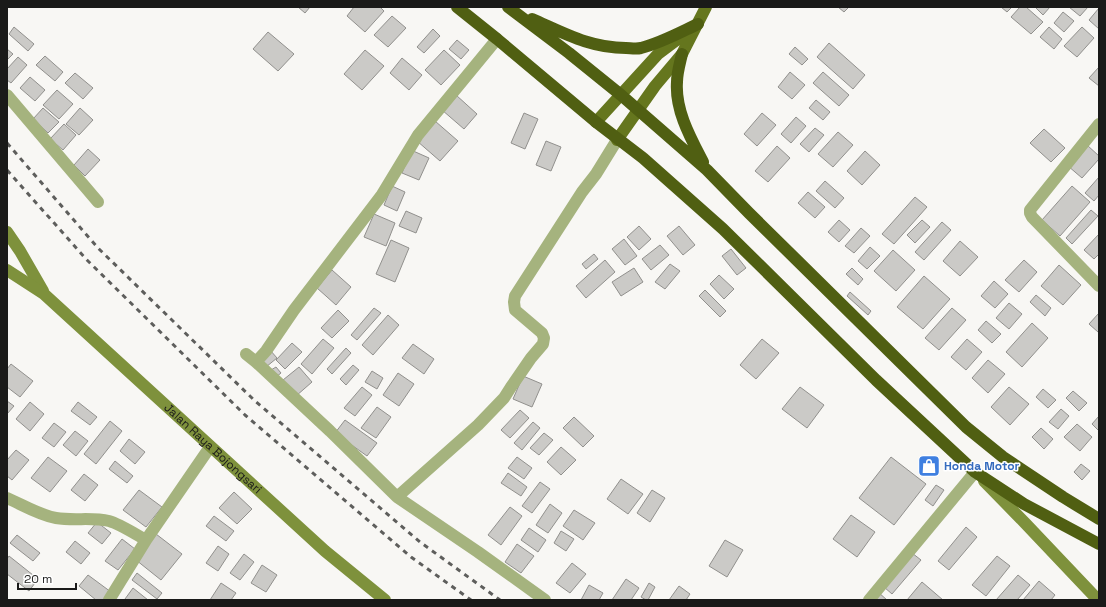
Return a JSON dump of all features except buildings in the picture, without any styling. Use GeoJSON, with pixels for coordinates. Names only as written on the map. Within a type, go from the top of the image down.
{"type":"FeatureCollection","features":[{"type":"Feature","properties":{"kind":"highway"},"geometry":{"type":"LineString","coordinates":[[457,7],[617,140],[643,158],[723,229],[876,380],[975,472],[1024,504],[1099,544]]}},
{"type":"Feature","properties":{"kind":"highway"},"geometry":{"type":"LineString","coordinates":[[511,8],[575,39],[597,46],[618,48],[640,49],[698,24]]}},
{"type":"Feature","properties":{"kind":"highway"},"geometry":{"type":"LineString","coordinates":[[511,8],[621,94],[708,170],[760,224],[966,427],[1003,457],[1099,519]]}},
{"type":"Feature","properties":{"kind":"highway"},"geometry":{"type":"LineString","coordinates":[[682,54],[677,81],[678,99],[682,117],[691,140],[708,170]]}},
{"type":"Feature","properties":{"kind":"main road"},"geometry":{"type":"LineString","coordinates":[[617,140],[655,86],[682,54],[706,7]]}},
{"type":"Feature","properties":{"kind":"main road"},"geometry":{"type":"LineString","coordinates":[[596,122],[658,54],[698,24]]}},
{"type":"Feature","properties":{"kind":"street"},"geometry":{"type":"LineString","coordinates":[[256,362],[270,346],[294,310],[381,196],[418,135],[497,39]]}},
{"type":"Feature","properties":{"kind":"street"},"geometry":{"type":"LineString","coordinates":[[7,95],[98,202]]}},
{"type":"Feature","properties":{"kind":"street"},"geometry":{"type":"LineString","coordinates":[[1099,124],[1030,210],[1032,217],[1099,286]]}},
{"type":"Feature","properties":{"kind":"street"},"geometry":{"type":"LineString","coordinates":[[397,497],[478,425],[504,398],[531,358],[543,344],[544,338],[542,333],[515,310],[515,296],[617,140]]}},
{"type":"Feature","properties":{"kind":"street","name":"Jalan Raya Bojongsari"},"geometry":{"type":"LineString","coordinates":[[7,232],[20,251],[44,294]]}},
{"type":"Feature","properties":{"kind":"street","name":"Jalan Raya Bojongsari"},"geometry":{"type":"LineString","coordinates":[[7,270],[44,294],[325,551],[385,600]]}},
{"type":"Feature","properties":{"kind":"street"},"geometry":{"type":"LineString","coordinates":[[246,354],[330,431],[397,497],[545,600]]}},
{"type":"Feature","properties":{"kind":"street"},"geometry":{"type":"LineString","coordinates":[[109,600],[146,540],[210,447]]}},
{"type":"Feature","properties":{"kind":"street"},"geometry":{"type":"LineString","coordinates":[[869,600],[975,472],[1098,600]]}},
{"type":"Feature","properties":{"kind":"street"},"geometry":{"type":"LineString","coordinates":[[7,498],[56,518],[90,519],[111,522],[146,540]]}},
{"type":"Feature","properties":{"kind":"railway"},"geometry":{"type":"LineString","coordinates":[[7,143],[98,248],[255,401],[420,542],[500,600]]}},
{"type":"Feature","properties":{"kind":"railway"},"geometry":{"type":"LineString","coordinates":[[7,170],[86,259],[245,415],[411,557],[471,600]]}},
{"type":"Feature","properties":{"kind":"place","name":"Honda Motor"},"geometry":{"type":"Point","coordinates":[929,466]}}]}
